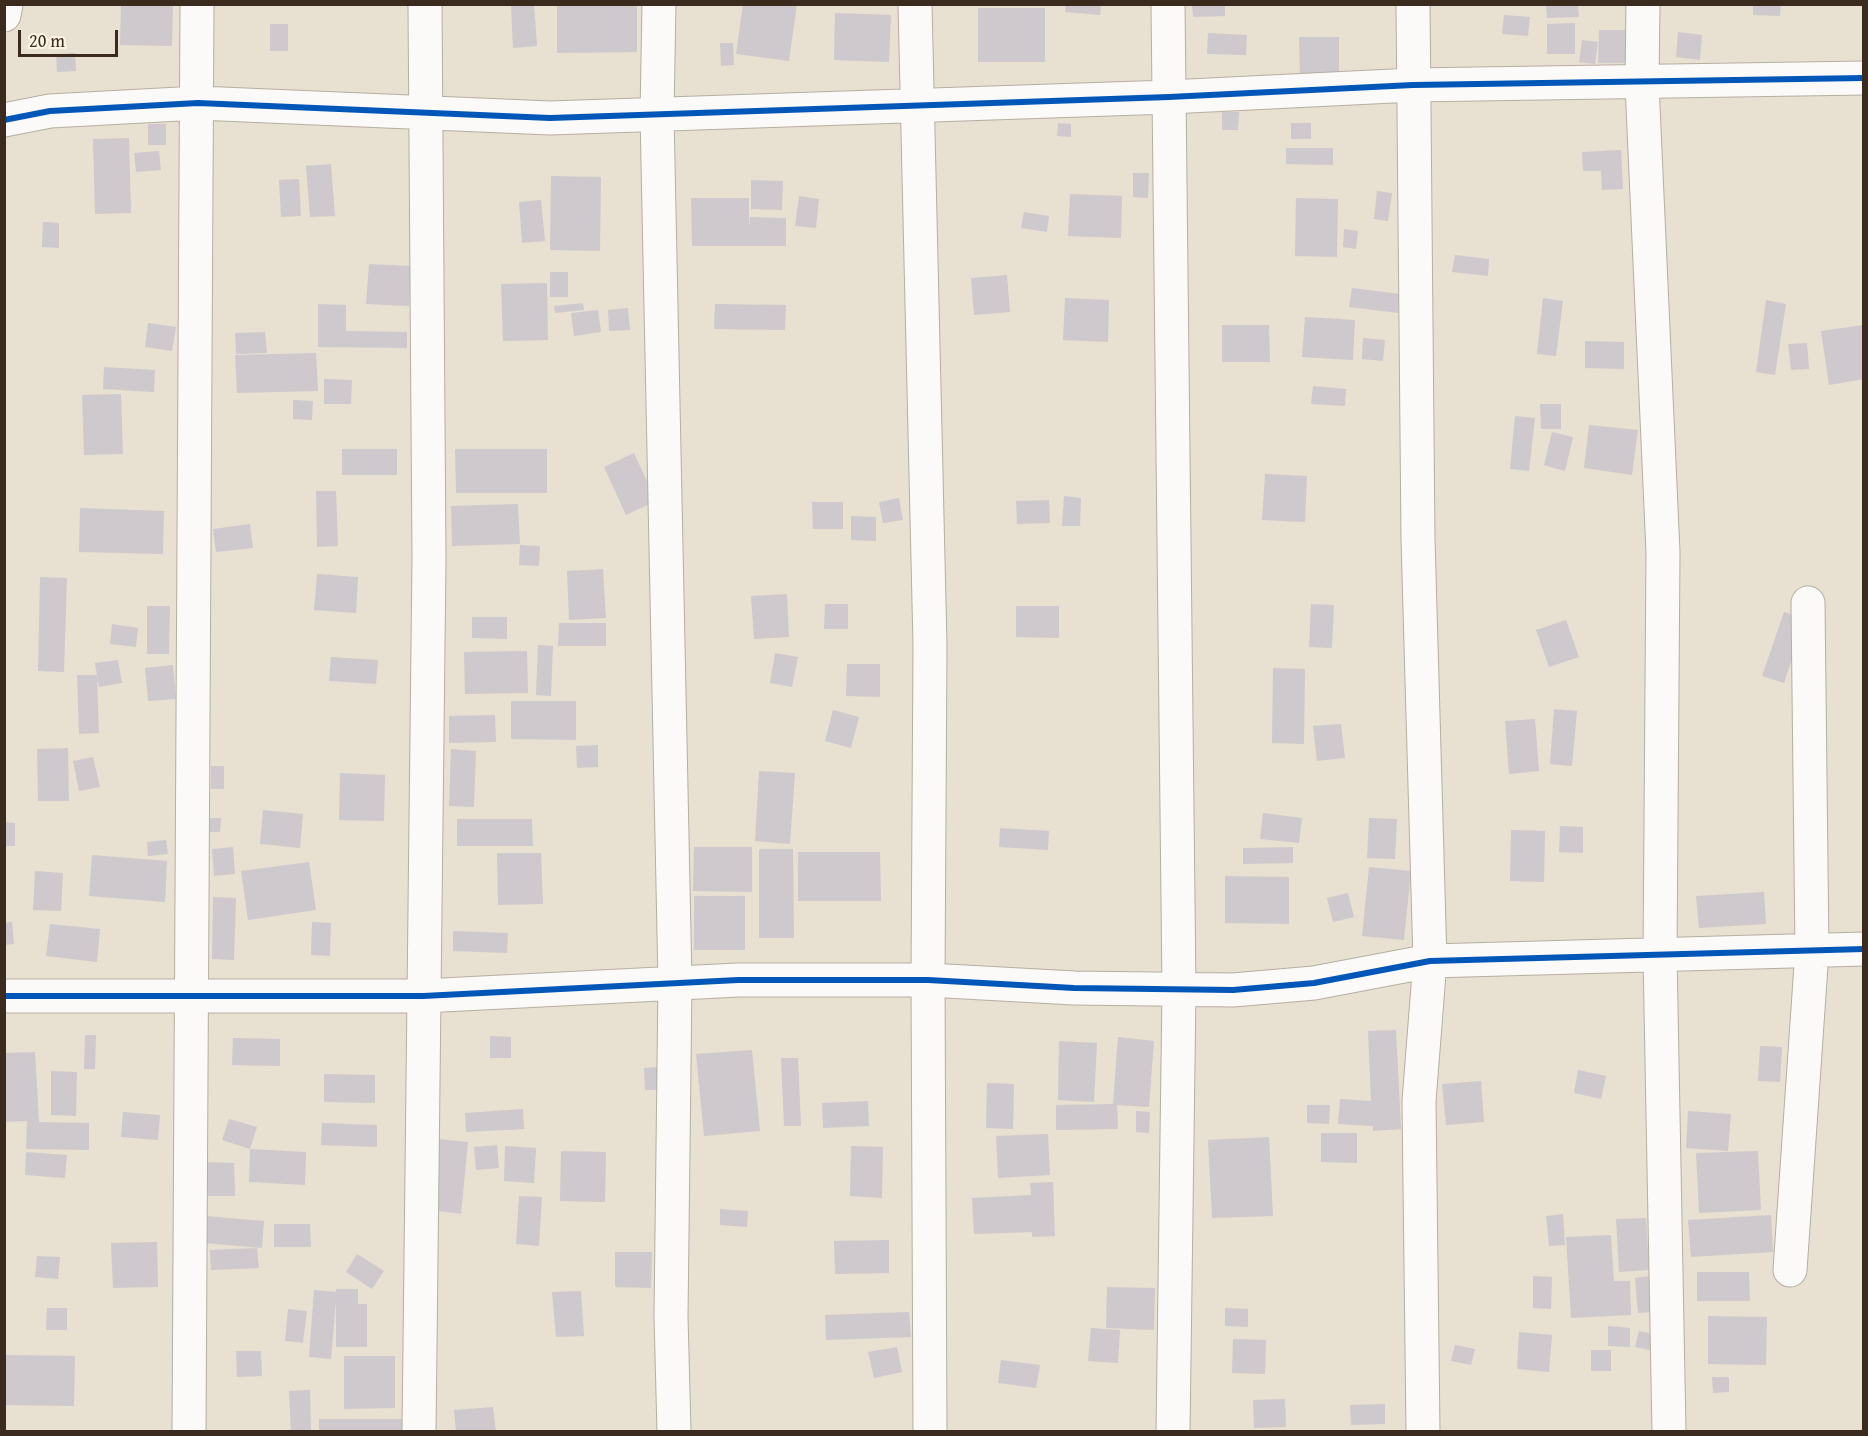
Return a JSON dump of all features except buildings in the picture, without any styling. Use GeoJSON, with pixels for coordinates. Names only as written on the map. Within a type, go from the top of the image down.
{"type":"FeatureCollection","features":[{"type":"Feature","properties":{"kind":"street"},"geometry":{"type":"LineString","coordinates":[[4,15],[6,4]]}},
{"type":"Feature","properties":{"kind":"street"},"geometry":{"type":"LineString","coordinates":[[189,1431],[197,4]]}},
{"type":"Feature","properties":{"kind":"street"},"geometry":{"type":"LineString","coordinates":[[419,1431],[429,559],[425,4]]}},
{"type":"Feature","properties":{"kind":"street"},"geometry":{"type":"LineString","coordinates":[[659,4],[657,114],[664,582],[675,982],[671,1316],[674,1431]]}},
{"type":"Feature","properties":{"kind":"street"},"geometry":{"type":"LineString","coordinates":[[915,4],[915,104],[930,645],[928,980],[930,1431]]}},
{"type":"Feature","properties":{"kind":"street"},"geometry":{"type":"LineString","coordinates":[[1168,4],[1179,990],[1173,1431]]}},
{"type":"Feature","properties":{"kind":"street"},"geometry":{"type":"LineString","coordinates":[[1413,4],[1418,539],[1430,961],[1419,1101],[1424,1431]]}},
{"type":"Feature","properties":{"kind":"street"},"geometry":{"type":"LineString","coordinates":[[1643,4],[1642,84],[1663,552],[1660,955],[1669,1431]]}},
{"type":"Feature","properties":{"kind":"street"},"geometry":{"type":"LineString","coordinates":[[4,120],[50,111],[198,103],[550,118],[1168,97],[1413,86],[1642,84],[1863,78]]}},
{"type":"Feature","properties":{"kind":"street"},"geometry":{"type":"LineString","coordinates":[[1790,1270],[1812,951],[1808,603]]}},
{"type":"Feature","properties":{"kind":"street"},"geometry":{"type":"LineString","coordinates":[[4,996],[191,994],[423,996],[675,982],[928,980],[1233,990],[1314,983],[1430,961],[1863,949]]}},
{"type":"Feature","properties":{"kind":"cycle path"},"geometry":{"type":"LineString","coordinates":[[4,120],[50,111],[198,103],[550,118],[1169,97],[1413,85],[1864,78]]}},
{"type":"Feature","properties":{"kind":"cycle path"},"geometry":{"type":"LineString","coordinates":[[4,996],[423,996],[738,980],[928,980],[1074,988],[1233,990],[1314,983],[1430,961],[1864,949]]}}]}
